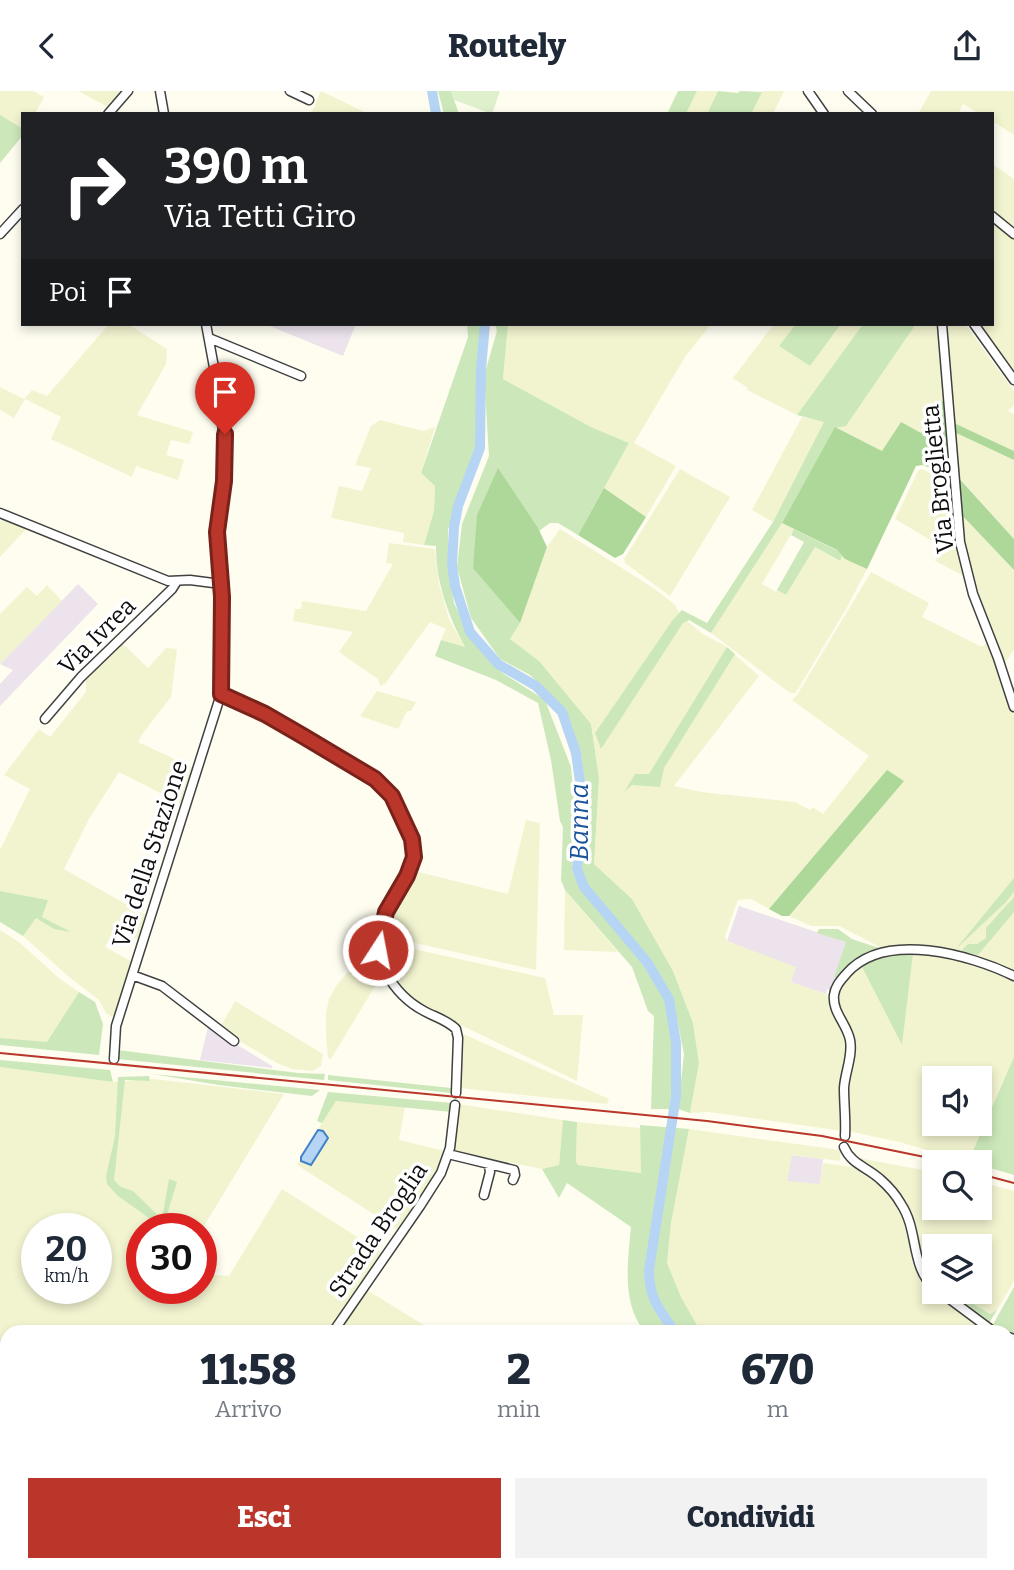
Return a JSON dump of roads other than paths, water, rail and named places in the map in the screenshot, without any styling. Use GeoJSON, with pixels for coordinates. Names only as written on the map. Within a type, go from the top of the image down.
{"type":"FeatureCollection","features":[{"type":"Feature","properties":{"kind":"street"},"geometry":{"type":"LineString","coordinates":[[110,112],[128,91]]}},
{"type":"Feature","properties":{"kind":"street"},"geometry":{"type":"LineString","coordinates":[[160,91],[164,112]]}},
{"type":"Feature","properties":{"kind":"street"},"geometry":{"type":"LineString","coordinates":[[290,91],[309,100]]}},
{"type":"Feature","properties":{"kind":"street"},"geometry":{"type":"LineString","coordinates":[[808,91],[823,112]]}},
{"type":"Feature","properties":{"kind":"street"},"geometry":{"type":"LineString","coordinates":[[848,91],[870,112]]}},
{"type":"Feature","properties":{"kind":"street"},"geometry":{"type":"LineString","coordinates":[[0,234],[21,211]]}},
{"type":"Feature","properties":{"kind":"street"},"geometry":{"type":"LineString","coordinates":[[994,218],[1014,233]]}},
{"type":"Feature","properties":{"kind":"street","name":"Via della Stazione"},"geometry":{"type":"LineString","coordinates":[[114,1059],[116,1025],[221,694],[221,584],[217,532],[224,481],[225,440],[206,326]]}},
{"type":"Feature","properties":{"kind":"street","name":"Via Broglietta"},"geometry":{"type":"LineString","coordinates":[[942,326],[960,542],[973,594],[1014,707]]}},
{"type":"Feature","properties":{"kind":"street"},"geometry":{"type":"LineString","coordinates":[[975,326],[1014,380]]}},
{"type":"Feature","properties":{"kind":"street"},"geometry":{"type":"LineString","coordinates":[[209,338],[301,376]]}},
{"type":"Feature","properties":{"kind":"street"},"geometry":{"type":"LineString","coordinates":[[0,513],[168,581],[190,580],[221,584]]}},
{"type":"Feature","properties":{"kind":"street","name":"Via Ivrea"},"geometry":{"type":"LineString","coordinates":[[45,719],[81,677],[172,589],[177,581]]}},
{"type":"Feature","properties":{"kind":"street"},"geometry":{"type":"LineString","coordinates":[[221,694],[265,714],[303,736],[375,779],[392,796],[412,839],[414,857],[407,876],[386,912],[378,953],[386,972],[408,1001],[456,1029],[456,1093]]}},
{"type":"Feature","properties":{"kind":"street"},"geometry":{"type":"LineString","coordinates":[[845,1136],[844,1086],[850,1042],[835,1009],[834,999],[837,985],[852,968],[874,955],[910,950],[963,956],[1014,976]]}},
{"type":"Feature","properties":{"kind":"street"},"geometry":{"type":"LineString","coordinates":[[132,975],[162,986],[234,1041]]}},
{"type":"Feature","properties":{"kind":"street","name":"Strada Broglia"},"geometry":{"type":"LineString","coordinates":[[338,1325],[440,1173],[448,1154],[455,1105]]}},
{"type":"Feature","properties":{"kind":"street"},"geometry":{"type":"LineString","coordinates":[[844,1147],[853,1161],[880,1179],[900,1201],[910,1225],[922,1273]]}},
{"type":"Feature","properties":{"kind":"street"},"geometry":{"type":"LineString","coordinates":[[448,1154],[513,1170],[513,1180]]}},
{"type":"Feature","properties":{"kind":"street"},"geometry":{"type":"LineString","coordinates":[[484,1195],[489,1166]]}},
{"type":"Feature","properties":{"kind":"street"},"geometry":{"type":"LineString","coordinates":[[956,1304],[985,1325]]}},
{"type":"Feature","properties":{"kind":"water"},"geometry":{"type":"Polygon","coordinates":[[[318,1130],[323,1131],[328,1138],[311,1165],[301,1161],[301,1157],[318,1130]]]}},
{"type":"Feature","properties":{"kind":"waterway","name":"Banna"},"geometry":{"type":"LineString","coordinates":[[432,91],[436,112]]}},
{"type":"Feature","properties":{"kind":"waterway","name":"Banna"},"geometry":{"type":"LineString","coordinates":[[485,326],[481,369],[480,448],[458,506],[454,527],[452,564],[455,586],[470,632],[498,664],[536,686],[562,712],[576,753],[582,796],[577,869],[584,887],[647,962],[669,999],[676,1043],[676,1096],[649,1280],[653,1296],[670,1325]]}},
{"type":"Feature","properties":{"kind":"railway"},"geometry":{"type":"LineString","coordinates":[[0,1053],[707,1121],[822,1136],[922,1156]]}},
{"type":"Feature","properties":{"kind":"railway"},"geometry":{"type":"LineString","coordinates":[[992,1177],[1014,1183]]}}]}
